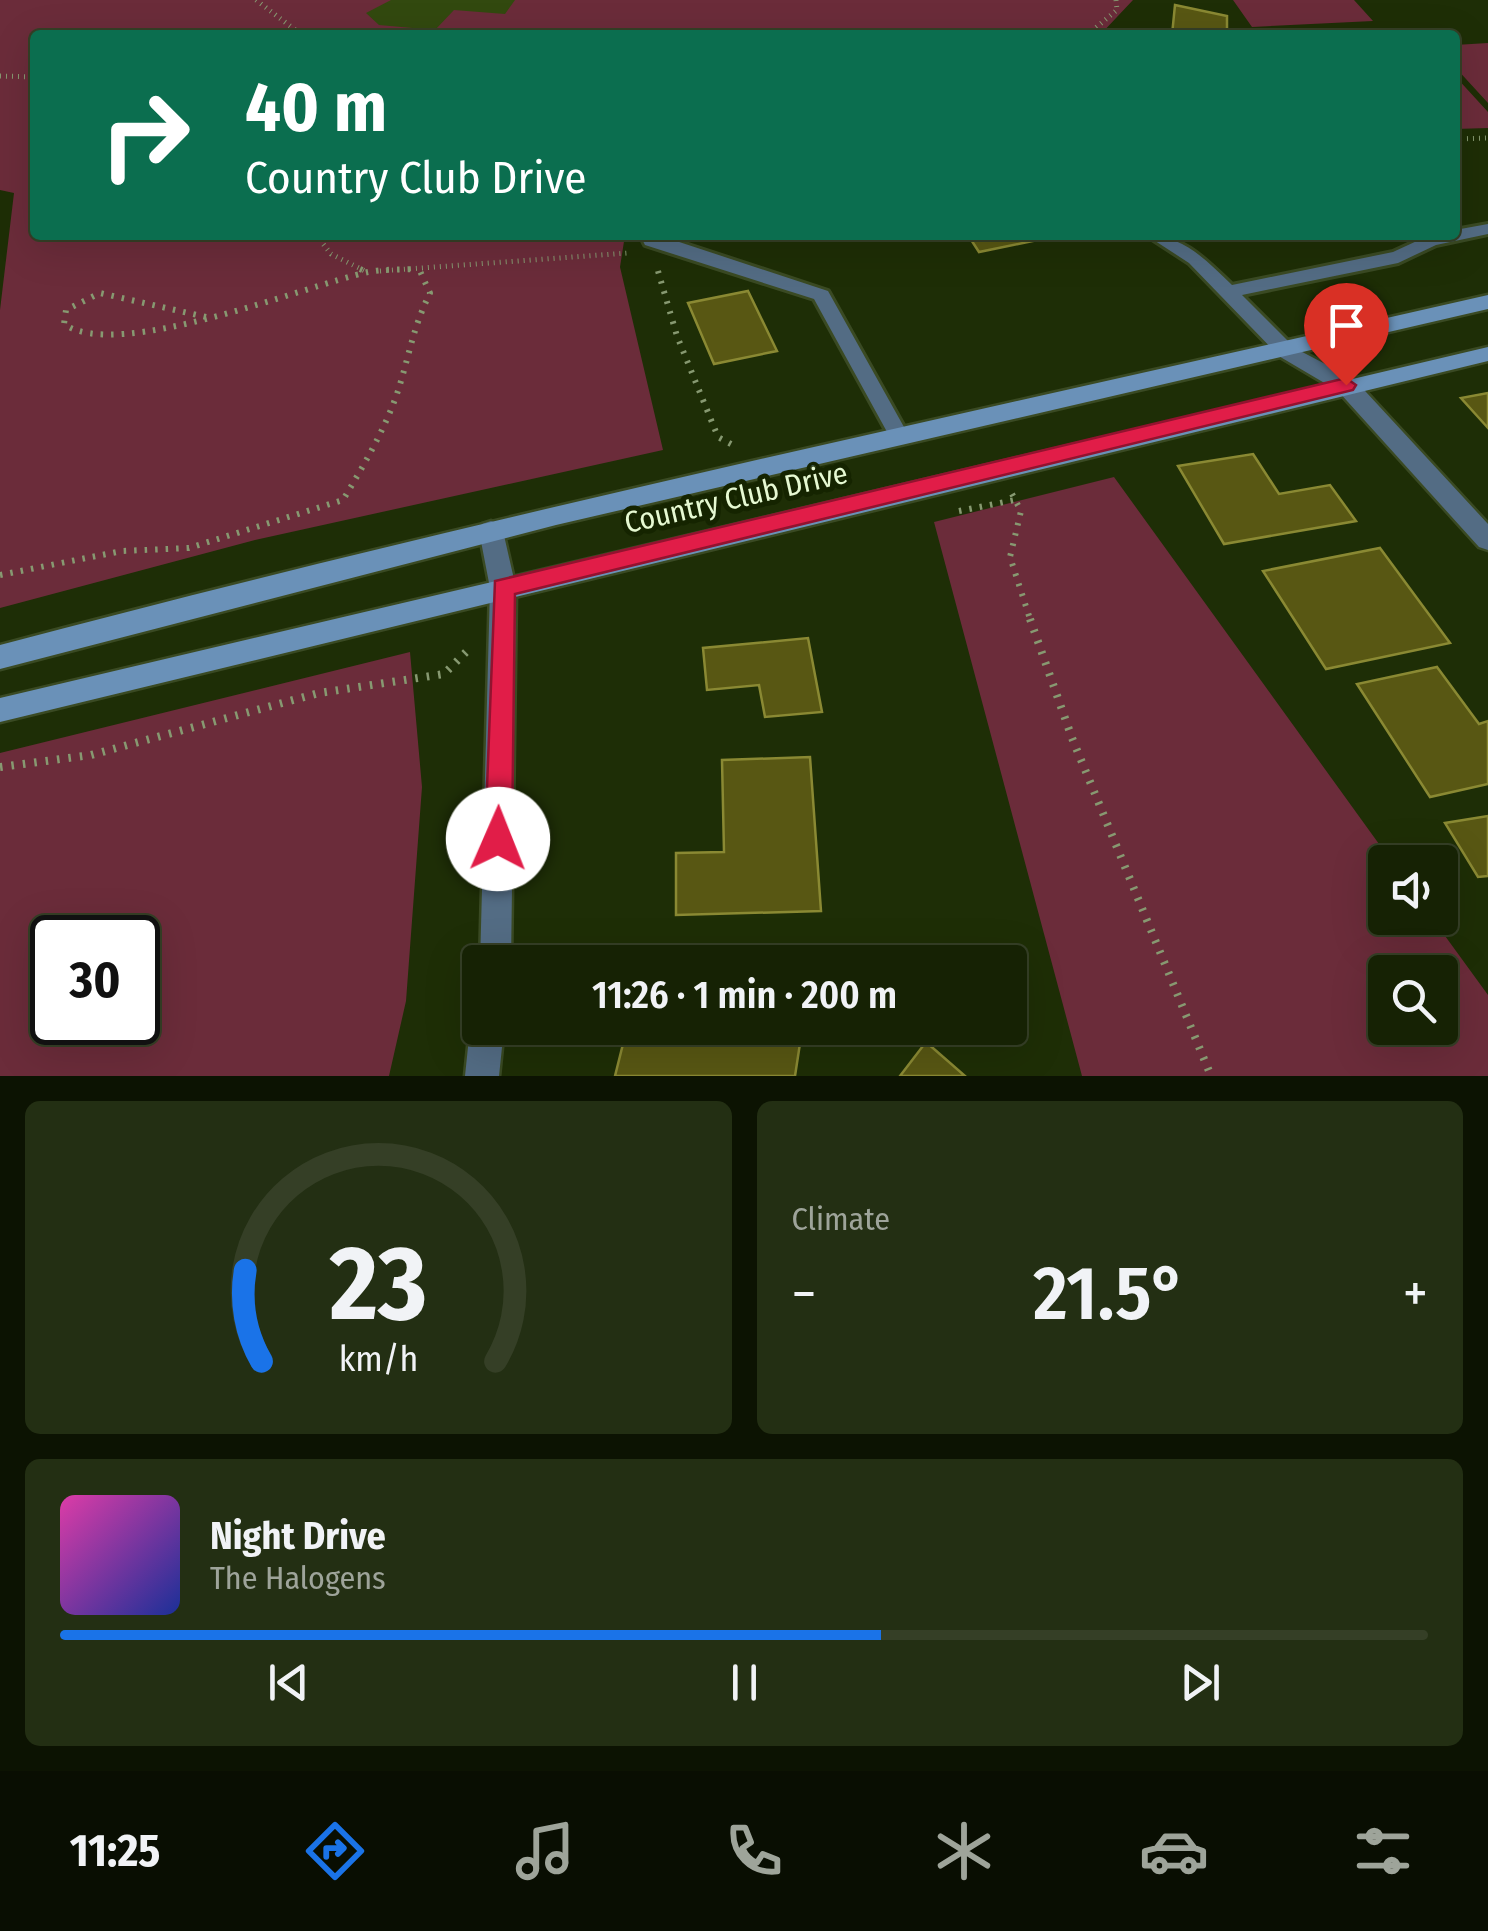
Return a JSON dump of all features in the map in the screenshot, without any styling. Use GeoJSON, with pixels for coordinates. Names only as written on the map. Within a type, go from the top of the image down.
{"type":"FeatureCollection","features":[{"type":"Feature","properties":{"kind":"main road","name":"Country Club Drive"},"geometry":{"type":"LineString","coordinates":[[0,657],[182,606],[491,532],[1488,302]]}},
{"type":"Feature","properties":{"kind":"main road","name":"Country Club Drive"},"geometry":{"type":"LineString","coordinates":[[0,710],[1488,354]]}},
{"type":"Feature","properties":{"kind":"street"},"geometry":{"type":"LineString","coordinates":[[1285,350],[1346,385],[1488,540]]}},
{"type":"Feature","properties":{"kind":"street"},"geometry":{"type":"LineString","coordinates":[[491,532],[503,588],[495,945]]}},
{"type":"Feature","properties":{"kind":"street"},"geometry":{"type":"LineString","coordinates":[[482,1076],[486,1045]]}},
{"type":"Feature","properties":{"kind":"lane"},"geometry":{"type":"LineString","coordinates":[[1460,233],[1488,229]]}},
{"type":"Feature","properties":{"kind":"lane"},"geometry":{"type":"LineString","coordinates":[[651,240],[821,296],[899,436]]}},
{"type":"Feature","properties":{"kind":"lane"},"geometry":{"type":"LineString","coordinates":[[1164,240],[1195,259],[1285,350]]}},
{"type":"Feature","properties":{"kind":"lane"},"geometry":{"type":"LineString","coordinates":[[1227,292],[1398,256],[1424,240]]}},
{"type":"Feature","properties":{"kind":"path"},"geometry":{"type":"LineString","coordinates":[[256,0],[295,30]]}},
{"type":"Feature","properties":{"kind":"path"},"geometry":{"type":"LineString","coordinates":[[1093,30],[1118,10],[1116,0]]}},
{"type":"Feature","properties":{"kind":"path"},"geometry":{"type":"LineString","coordinates":[[0,76],[30,77]]}},
{"type":"Feature","properties":{"kind":"path"},"geometry":{"type":"LineString","coordinates":[[1460,139],[1488,138]]}},
{"type":"Feature","properties":{"kind":"path"},"geometry":{"type":"LineString","coordinates":[[318,240],[337,258],[368,272]]}},
{"type":"Feature","properties":{"kind":"path"},"geometry":{"type":"LineString","coordinates":[[0,575],[122,551],[189,548],[319,511],[343,500],[368,459],[401,382],[409,338],[430,293],[419,268]]}},
{"type":"Feature","properties":{"kind":"path"},"geometry":{"type":"LineString","coordinates":[[100,293],[206,317],[152,330],[107,335],[78,334],[64,324],[66,310],[100,293]]}},
{"type":"Feature","properties":{"kind":"shaded area"},"geometry":{"type":"Polygon","coordinates":[[[0,0],[1133,0],[1105,30],[30,30],[30,240],[624,240],[620,267],[663,450],[255,540],[0,608],[0,310],[14,193],[0,190],[0,0]]]}},
{"type":"Feature","properties":{"kind":"shaded area"},"geometry":{"type":"Polygon","coordinates":[[[391,0],[515,0],[505,14],[454,10],[435,30],[379,25],[366,13],[391,0]]]}},
{"type":"Feature","properties":{"kind":"shaded area"},"geometry":{"type":"Polygon","coordinates":[[[1233,0],[1354,0],[1373,21],[1252,27],[1233,0]]]}},
{"type":"Feature","properties":{"kind":"shaded area"},"geometry":{"type":"Polygon","coordinates":[[[1488,43],[1488,103],[1460,72],[1460,45],[1488,43]]]}},
{"type":"Feature","properties":{"kind":"shaded area"},"geometry":{"type":"Polygon","coordinates":[[[1460,81],[1488,112],[1488,128],[1460,129],[1460,81]]]}},
{"type":"Feature","properties":{"kind":"shaded area"},"geometry":{"type":"Polygon","coordinates":[[[1114,477],[1380,845],[1368,845],[1368,935],[1444,935],[1488,995],[1488,1076],[1082,1076],[934,522],[1114,477]]]}},
{"type":"Feature","properties":{"kind":"shaded area"},"geometry":{"type":"Polygon","coordinates":[[[410,652],[422,787],[406,1001],[389,1076],[0,1076],[0,753],[410,652]]]}},
{"type":"Feature","properties":{"kind":"building"},"geometry":{"type":"Polygon","coordinates":[[[1175,5],[1227,16],[1227,30],[1172,30],[1175,5]]]}},
{"type":"Feature","properties":{"kind":"building"},"geometry":{"type":"Polygon","coordinates":[[[971,240],[1038,240],[979,252],[971,240]]]}},
{"type":"Feature","properties":{"kind":"building"},"geometry":{"type":"Polygon","coordinates":[[[748,291],[777,351],[714,364],[688,303],[748,291]]]}},
{"type":"Feature","properties":{"kind":"building"},"geometry":{"type":"Polygon","coordinates":[[[1488,393],[1488,428],[1461,398],[1488,393]]]}},
{"type":"Feature","properties":{"kind":"building"},"geometry":{"type":"Polygon","coordinates":[[[1253,454],[1279,494],[1330,485],[1356,521],[1224,544],[1178,466],[1253,454]]]}},
{"type":"Feature","properties":{"kind":"building"},"geometry":{"type":"Polygon","coordinates":[[[1380,548],[1450,643],[1326,669],[1263,571],[1380,548]]]}},
{"type":"Feature","properties":{"kind":"building"},"geometry":{"type":"Polygon","coordinates":[[[808,638],[822,712],[765,717],[759,685],[707,690],[703,648],[808,638]]]}},
{"type":"Feature","properties":{"kind":"building"},"geometry":{"type":"Polygon","coordinates":[[[1437,667],[1479,724],[1488,721],[1488,784],[1430,797],[1357,684],[1437,667]]]}},
{"type":"Feature","properties":{"kind":"building"},"geometry":{"type":"Polygon","coordinates":[[[810,757],[821,911],[676,915],[676,853],[724,852],[722,760],[810,757]]]}},
{"type":"Feature","properties":{"kind":"building"},"geometry":{"type":"Polygon","coordinates":[[[1488,816],[1488,876],[1478,877],[1445,823],[1488,816]]]}},
{"type":"Feature","properties":{"kind":"building"},"geometry":{"type":"Polygon","coordinates":[[[623,1045],[800,1045],[795,1076],[615,1076],[623,1045]]]}},
{"type":"Feature","properties":{"kind":"building"},"geometry":{"type":"Polygon","coordinates":[[[924,1045],[929,1045],[965,1076],[900,1076],[924,1045]]]}},
{"type":"Feature","properties":{"kind":"route"},"geometry":{"type":"LineString","coordinates":[[498,839],[503,588],[1346,385]]}}]}
